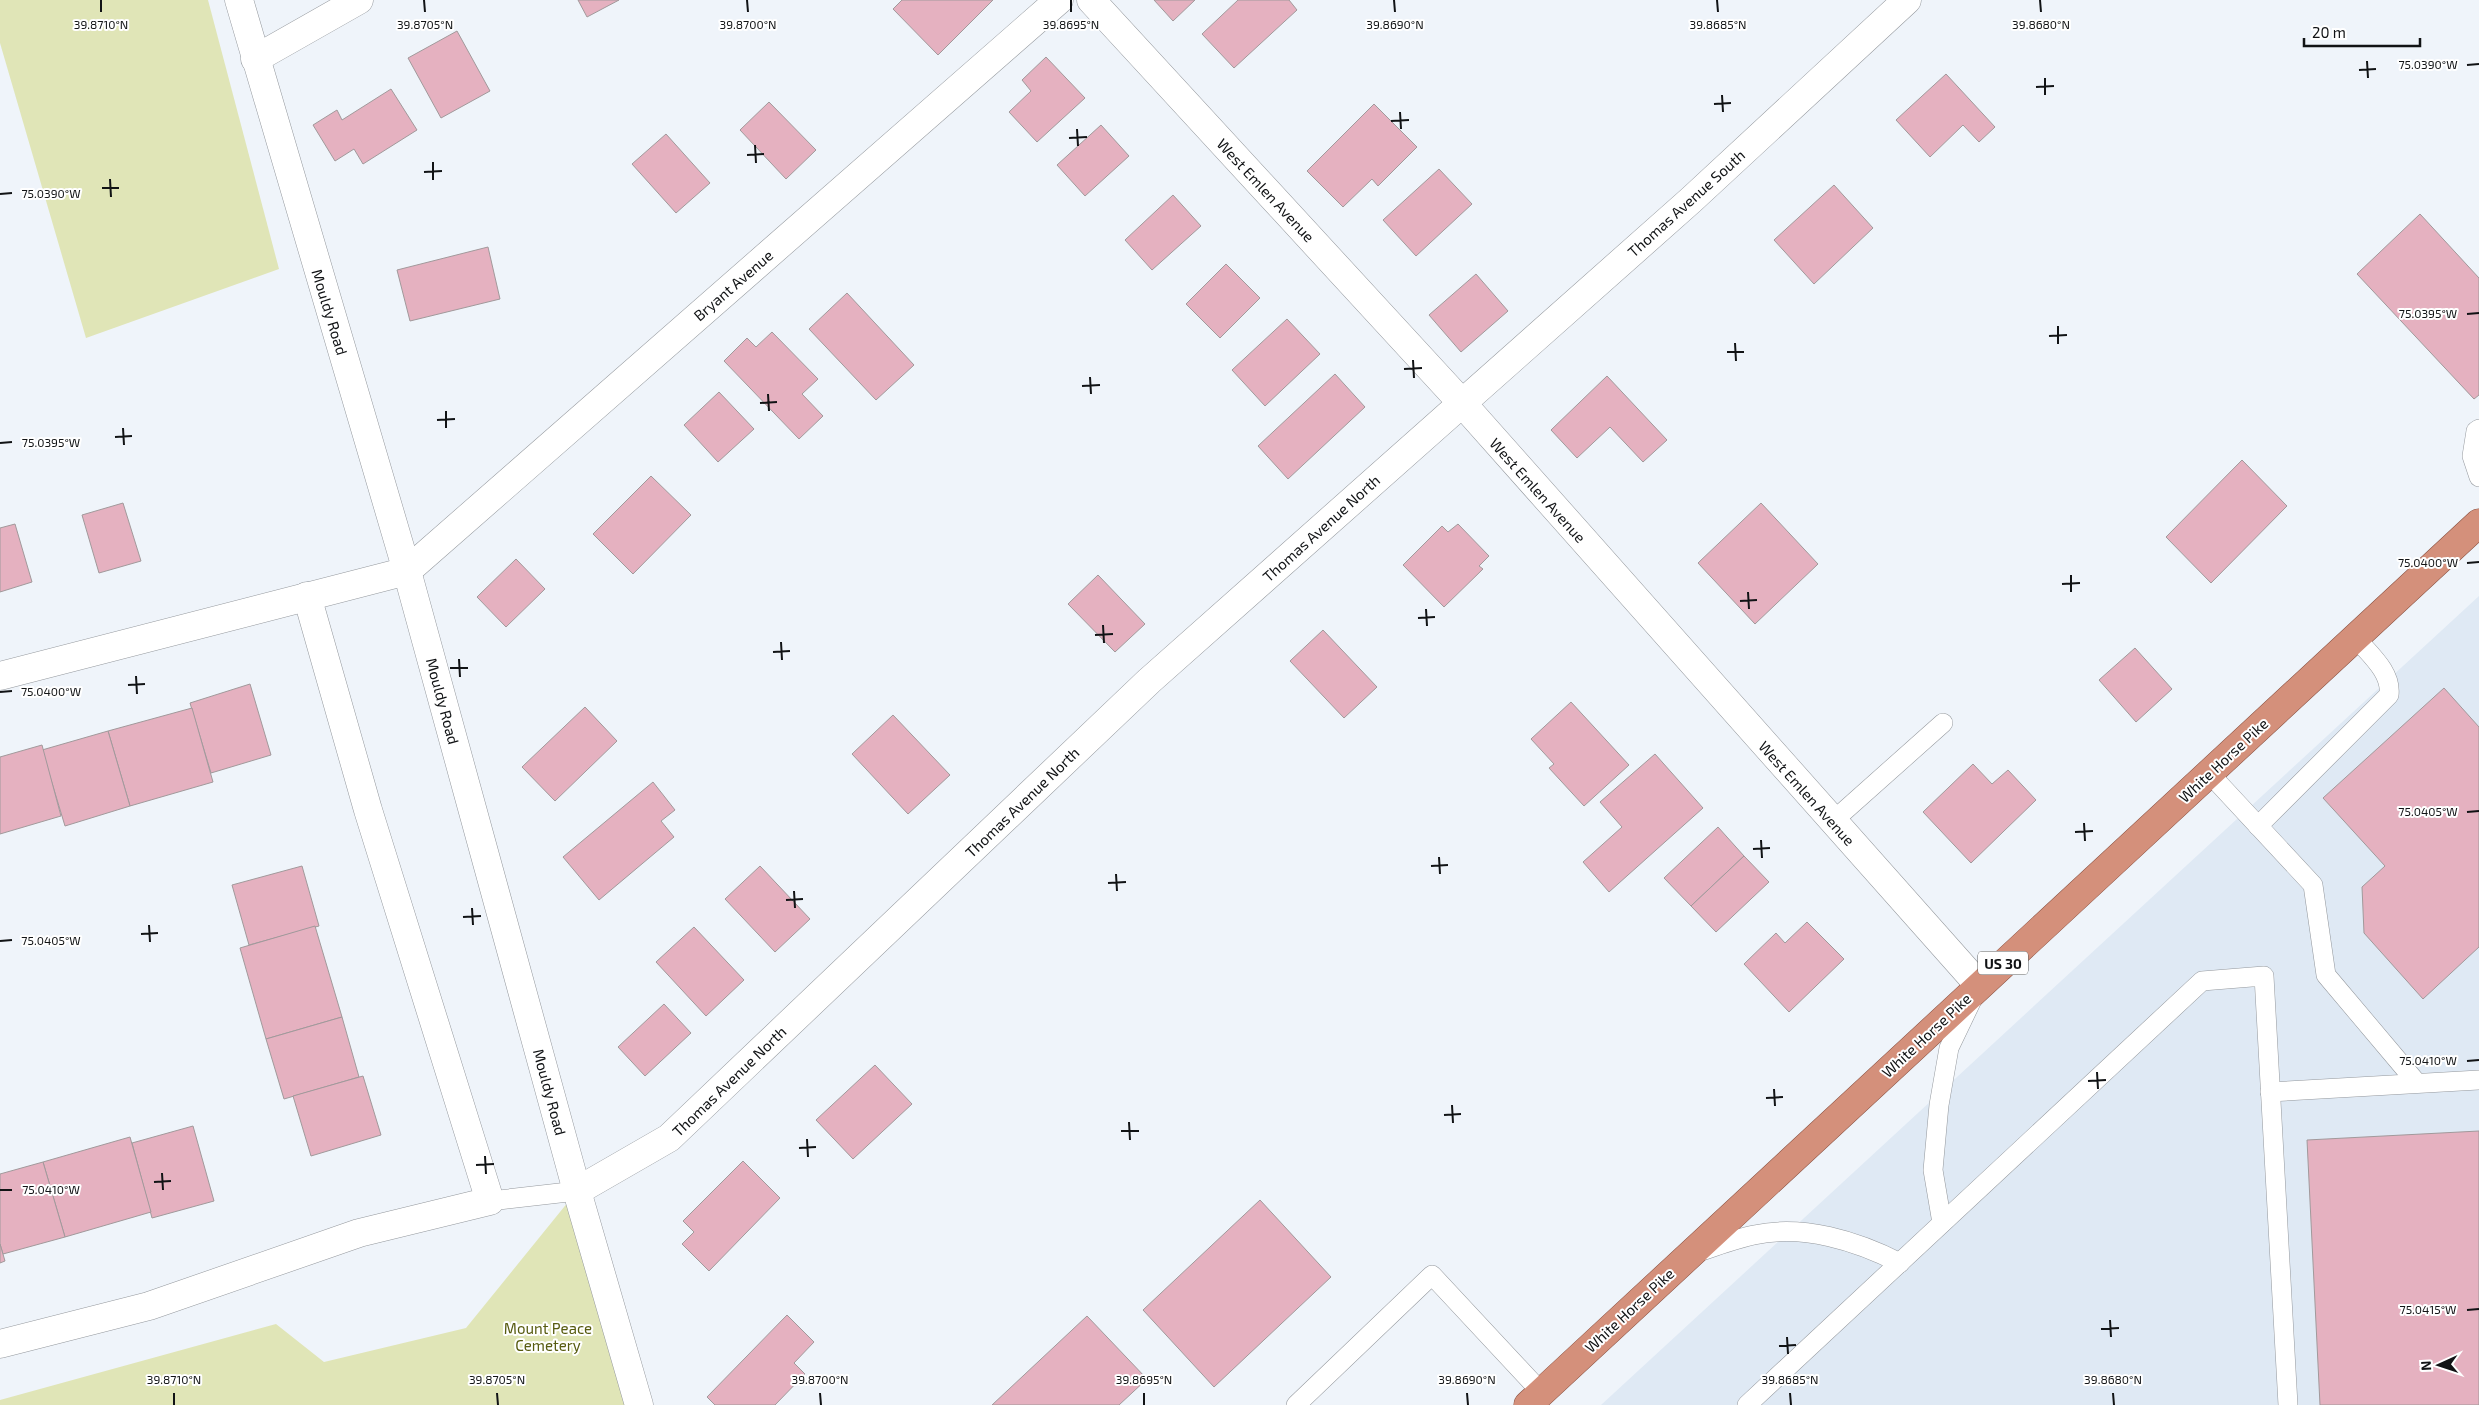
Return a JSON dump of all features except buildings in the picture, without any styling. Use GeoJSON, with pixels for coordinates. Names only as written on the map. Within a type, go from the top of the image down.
{"type":"FeatureCollection","features":[{"type":"Feature","properties":{"kind":"highway","name":"White Horse Pike"},"geometry":{"type":"LineString","coordinates":[[1534,1399],[2479,523]]}},
{"type":"Feature","properties":{"kind":"street","name":"Mouldy Road"},"geometry":{"type":"LineString","coordinates":[[239,0],[407,570],[577,1191],[639,1405]]}},
{"type":"Feature","properties":{"kind":"street"},"geometry":{"type":"LineString","coordinates":[[255,59],[359,0]]}},
{"type":"Feature","properties":{"kind":"street","name":"Bryant Avenue"},"geometry":{"type":"LineString","coordinates":[[407,570],[1059,0]]}},
{"type":"Feature","properties":{"kind":"street","name":"West Emlen Avenue"},"geometry":{"type":"LineString","coordinates":[[1091,0],[1462,403],[1979,985]]}},
{"type":"Feature","properties":{"kind":"street","name":"Thomas Avenue South"},"geometry":{"type":"LineString","coordinates":[[1462,403],[1691,200],[1907,0]]}},
{"type":"Feature","properties":{"kind":"street","name":"Thomas Avenue North"},"geometry":{"type":"LineString","coordinates":[[577,1191],[669,1138],[1149,681],[1462,403]]}},
{"type":"Feature","properties":{"kind":"street"},"geometry":{"type":"LineString","coordinates":[[0,676],[407,570]]}},
{"type":"Feature","properties":{"kind":"street"},"geometry":{"type":"LineString","coordinates":[[0,1344],[148,1306],[359,1233],[490,1201],[368,810],[307,596]]}},
{"type":"Feature","properties":{"kind":"lane"},"geometry":{"type":"LineString","coordinates":[[2479,429],[2476,431],[2472,456],[2479,477]]}},
{"type":"Feature","properties":{"kind":"lane"},"geometry":{"type":"LineString","coordinates":[[2258,826],[2388,695],[2390,686],[2387,676],[2355,637]]}},
{"type":"Feature","properties":{"kind":"lane"},"geometry":{"type":"LineString","coordinates":[[1833,821],[1942,723]]}},
{"type":"Feature","properties":{"kind":"lane"},"geometry":{"type":"LineString","coordinates":[[2209,772],[2313,885],[2326,975],[2417,1083]]}},
{"type":"Feature","properties":{"kind":"lane"},"geometry":{"type":"LineString","coordinates":[[1747,1405],[2202,981],[2264,976],[2288,1405]]}},
{"type":"Feature","properties":{"kind":"lane"},"geometry":{"type":"LineString","coordinates":[[1942,1224],[1933,1170],[1939,1105],[1949,1048],[1979,985]]}},
{"type":"Feature","properties":{"kind":"lane"},"geometry":{"type":"LineString","coordinates":[[2270,1092],[2479,1080]]}},
{"type":"Feature","properties":{"kind":"lane"},"geometry":{"type":"LineString","coordinates":[[490,1201],[577,1191]]}},
{"type":"Feature","properties":{"kind":"lane"},"geometry":{"type":"LineString","coordinates":[[1690,1254],[1755,1234],[1796,1232],[1838,1238],[1876,1251],[1900,1263]]}},
{"type":"Feature","properties":{"kind":"lane"},"geometry":{"type":"LineString","coordinates":[[1296,1405],[1432,1275],[1534,1399]]}},
{"type":"Feature","properties":{"kind":"shaded area"},"geometry":{"type":"Polygon","coordinates":[[[2479,596],[2479,1405],[1601,1405],[2479,596]]]}},
{"type":"Feature","properties":{"kind":"green space"},"geometry":{"type":"Polygon","coordinates":[[[0,0],[208,0],[279,269],[86,338],[0,43],[0,0]]]}},
{"type":"Feature","properties":{"kind":"green space","name":"Mount Peace Cemetery"},"geometry":{"type":"Polygon","coordinates":[[[577,1191],[639,1405],[0,1405],[0,1400],[276,1324],[324,1362],[466,1328],[577,1191]]]}}]}
